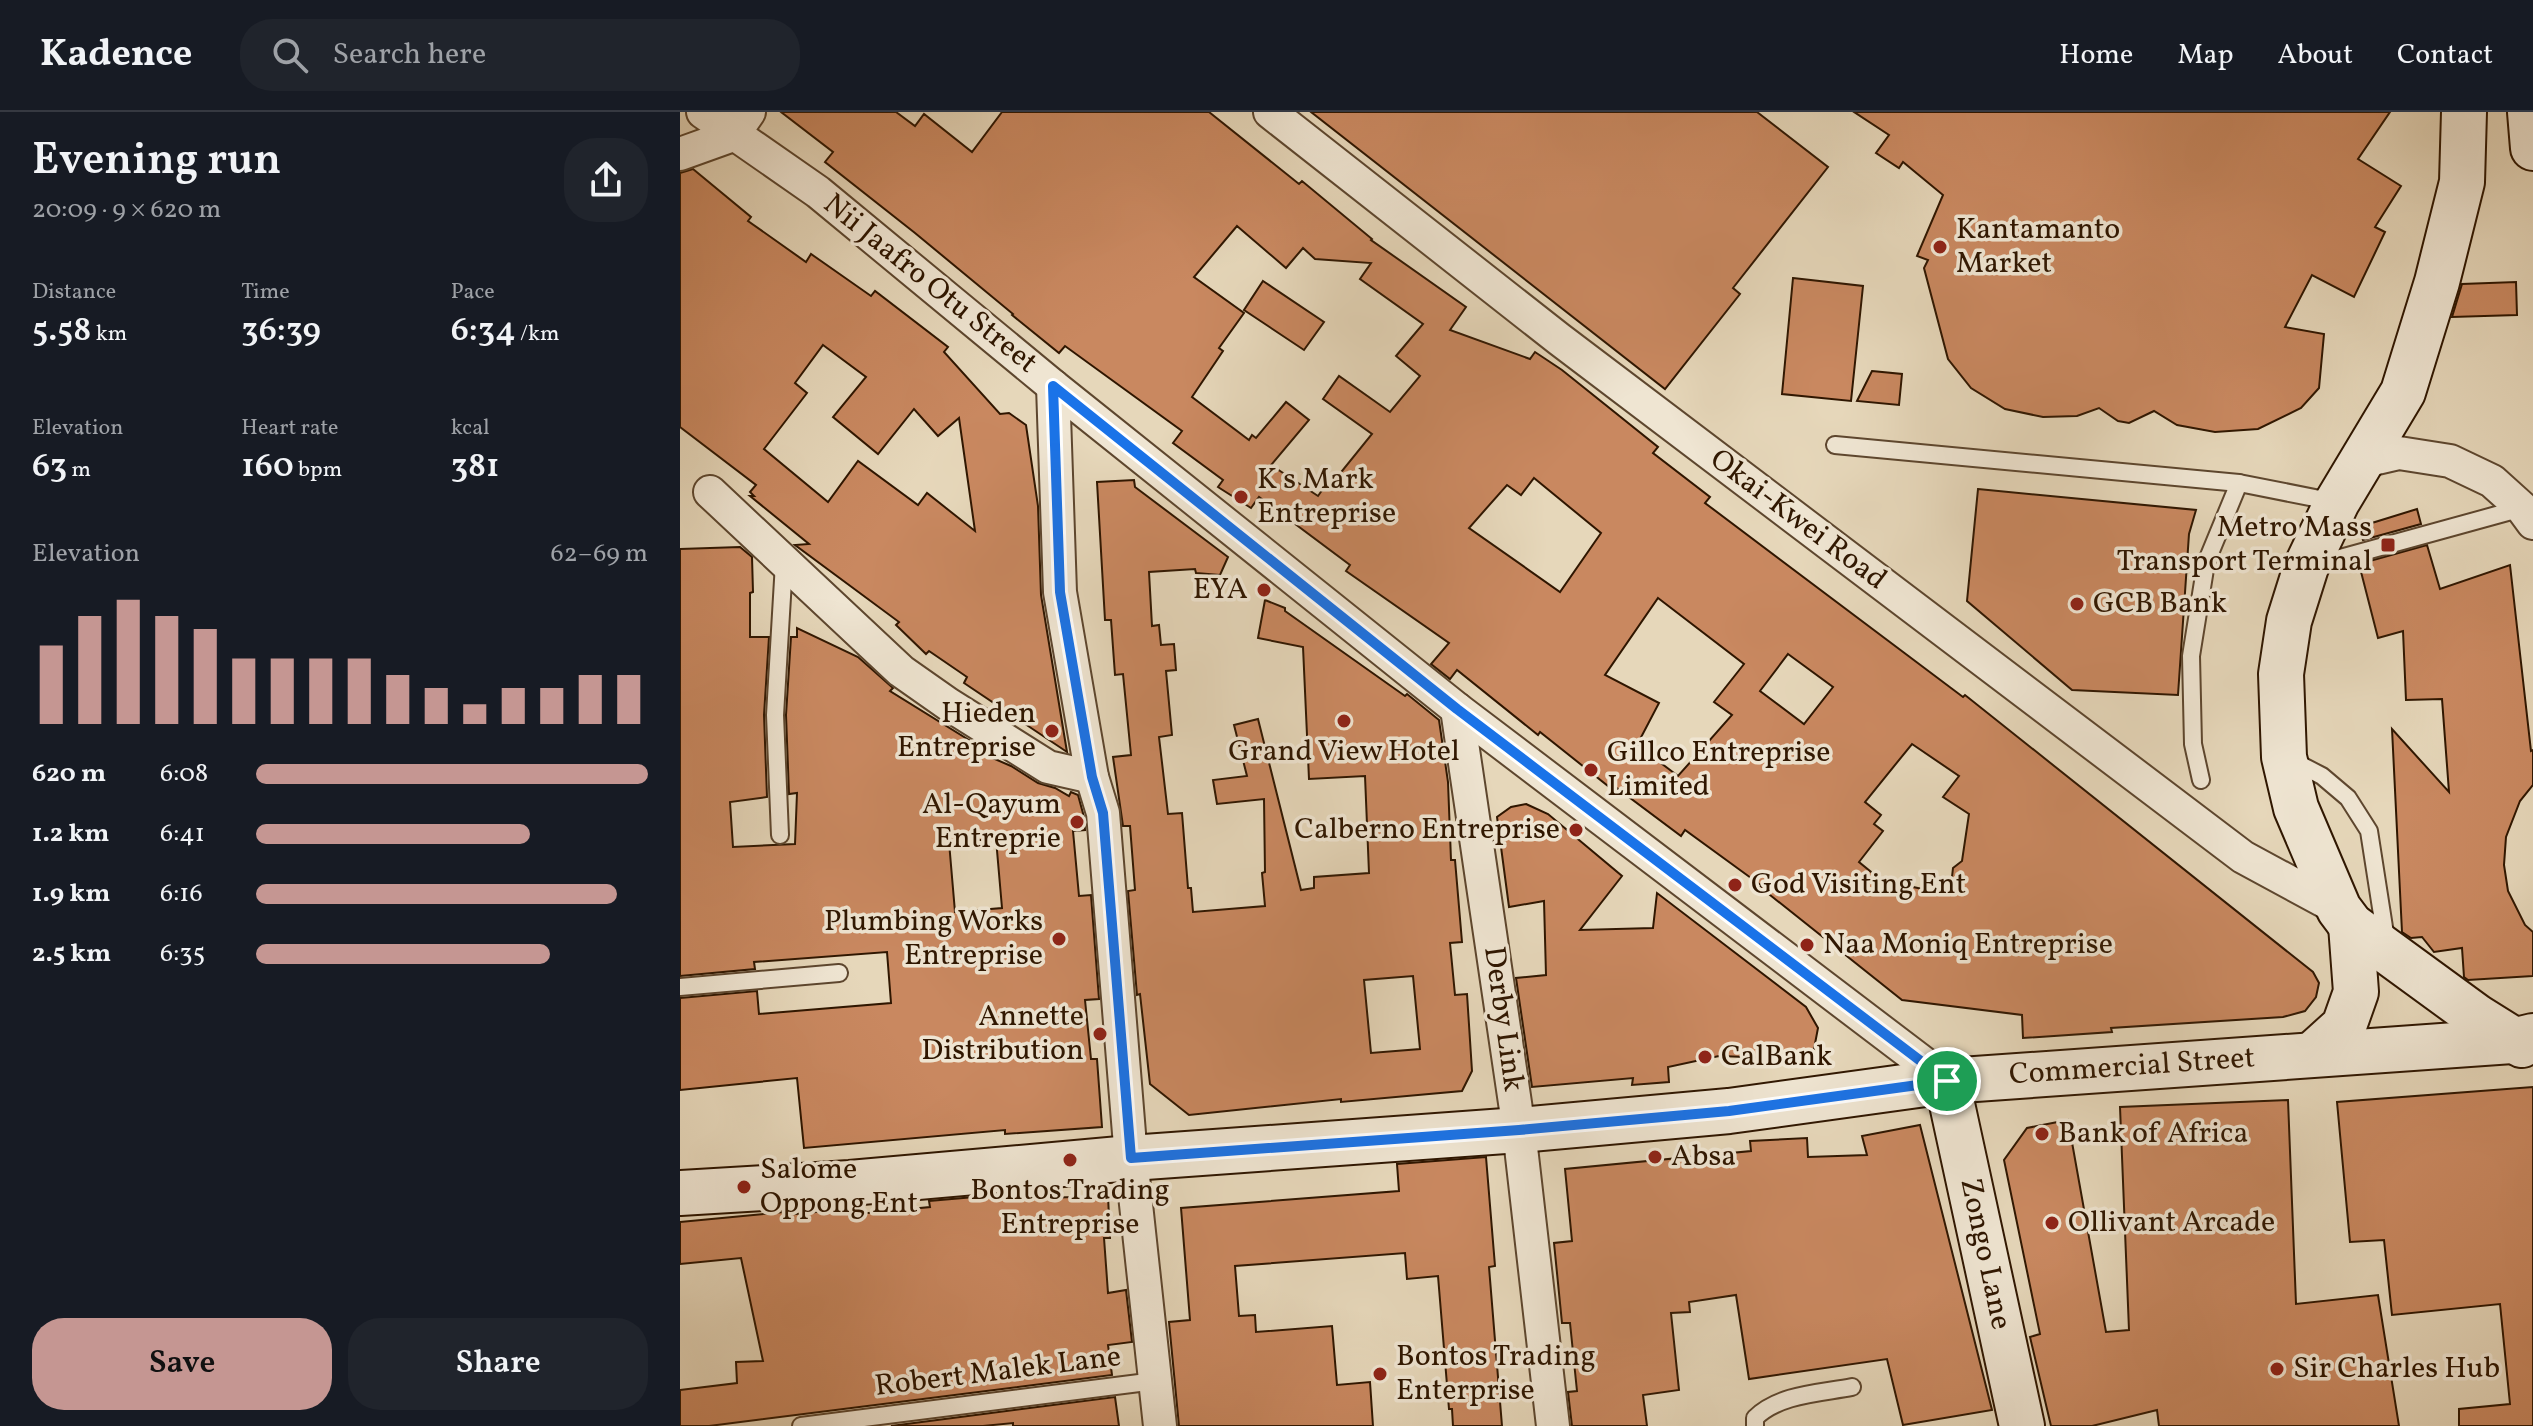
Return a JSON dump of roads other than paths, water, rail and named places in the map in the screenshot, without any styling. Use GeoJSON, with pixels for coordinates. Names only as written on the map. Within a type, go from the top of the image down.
{"type":"FeatureCollection","features":[{"type":"Feature","properties":{"kind":"main road"},"geometry":{"type":"LineString","coordinates":[[2313,1054],[2344,1026],[2356,992],[2345,917],[2296,808],[2284,757],[2281,674],[2289,621],[2306,567],[2337,502],[2403,392],[2437,282],[2462,182],[2464,112]]}},
{"type":"Feature","properties":{"kind":"main road"},"geometry":{"type":"LineString","coordinates":[[2530,112],[2533,148]]}},
{"type":"Feature","properties":{"kind":"main road"},"geometry":{"type":"LineString","coordinates":[[2345,917],[2388,954],[2526,1043]]}},
{"type":"Feature","properties":{"kind":"main road","name":"Commercial Street"},"geometry":{"type":"LineString","coordinates":[[680,1193],[850,1183],[1131,1158],[1519,1130],[1729,1111],[1947,1081],[2313,1054],[2526,1043]]}},
{"type":"Feature","properties":{"kind":"main road","name":"Zongo Lane"},"geometry":{"type":"LineString","coordinates":[[1947,1081],[2022,1426]]}},
{"type":"Feature","properties":{"kind":"street","name":"Nii Jaafro Otu Street"},"geometry":{"type":"LineString","coordinates":[[703,112],[741,123],[818,192],[1053,386],[1457,709],[1947,1081]]}},
{"type":"Feature","properties":{"kind":"street","name":"Okai-Kwei Road"},"geometry":{"type":"LineString","coordinates":[[1270,112],[1559,339],[2243,857],[2345,917]]}},
{"type":"Feature","properties":{"kind":"street"},"geometry":{"type":"LineString","coordinates":[[680,154],[741,123]]}},
{"type":"Feature","properties":{"kind":"street"},"geometry":{"type":"LineString","coordinates":[[1053,386],[1060,592],[1092,777],[1103,813],[1131,1158],[1160,1426]]}},
{"type":"Feature","properties":{"kind":"street"},"geometry":{"type":"LineString","coordinates":[[2360,462],[2399,453],[2450,461],[2492,481],[2528,515]]}},
{"type":"Feature","properties":{"kind":"street"},"geometry":{"type":"LineString","coordinates":[[710,492],[912,680],[1048,767],[1092,777]]}},
{"type":"Feature","properties":{"kind":"street","name":"Derby Link"},"geometry":{"type":"LineString","coordinates":[[1457,709],[1519,1130],[1553,1426]]}},
{"type":"Feature","properties":{"kind":"lane"},"geometry":{"type":"LineString","coordinates":[[1835,445],[2239,483],[2337,502]]}},
{"type":"Feature","properties":{"kind":"lane"},"geometry":{"type":"LineString","coordinates":[[2201,780],[2193,744],[2191,656],[2206,563],[2239,483]]}},
{"type":"Feature","properties":{"kind":"lane"},"geometry":{"type":"LineString","coordinates":[[2306,567],[2528,515]]}},
{"type":"Feature","properties":{"kind":"lane"},"geometry":{"type":"LineString","coordinates":[[780,835],[775,715],[784,562]]}},
{"type":"Feature","properties":{"kind":"lane"},"geometry":{"type":"LineString","coordinates":[[2284,757],[2322,776],[2348,798],[2369,831],[2388,954]]}},
{"type":"Feature","properties":{"kind":"lane"},"geometry":{"type":"LineString","coordinates":[[680,987],[839,973]]}},
{"type":"Feature","properties":{"kind":"lane","name":"Robert Malek Lane"},"geometry":{"type":"LineString","coordinates":[[801,1426],[1155,1381]]}},
{"type":"Feature","properties":{"kind":"lane"},"geometry":{"type":"LineString","coordinates":[[1755,1426],[1755,1418],[1764,1409],[1782,1401],[1852,1387]]}},
{"type":"Feature","properties":{"kind":"place","name":"Kantamanto Market"},"geometry":{"type":"Point","coordinates":[1940,247]}},
{"type":"Feature","properties":{"kind":"place","name":"K s Mark Entreprise"},"geometry":{"type":"Point","coordinates":[1241,497]}},
{"type":"Feature","properties":{"kind":"place","name":"Metro Mass Transport Terminal"},"geometry":{"type":"Point","coordinates":[2388,545]}},
{"type":"Feature","properties":{"kind":"place","name":"EYA"},"geometry":{"type":"Point","coordinates":[1264,590]}},
{"type":"Feature","properties":{"kind":"place","name":"GCB Bank"},"geometry":{"type":"Point","coordinates":[2077,604]}},
{"type":"Feature","properties":{"kind":"place","name":"Grand View Hotel"},"geometry":{"type":"Point","coordinates":[1344,721]}},
{"type":"Feature","properties":{"kind":"place","name":"Hieden Entreprise"},"geometry":{"type":"Point","coordinates":[1052,731]}},
{"type":"Feature","properties":{"kind":"place","name":"Gillco Entreprise Limited"},"geometry":{"type":"Point","coordinates":[1591,770]}},
{"type":"Feature","properties":{"kind":"place","name":"Al-Qayum Entreprie"},"geometry":{"type":"Point","coordinates":[1077,822]}},
{"type":"Feature","properties":{"kind":"place","name":"Calberno Entreprise"},"geometry":{"type":"Point","coordinates":[1576,830]}},
{"type":"Feature","properties":{"kind":"place","name":"God Visiting Ent"},"geometry":{"type":"Point","coordinates":[1735,885]}},
{"type":"Feature","properties":{"kind":"place","name":"Plumbing Works Entreprise"},"geometry":{"type":"Point","coordinates":[1059,939]}},
{"type":"Feature","properties":{"kind":"place","name":"Naa Moniq Entreprise"},"geometry":{"type":"Point","coordinates":[1807,945]}},
{"type":"Feature","properties":{"kind":"place","name":"Annette Distribution"},"geometry":{"type":"Point","coordinates":[1100,1034]}},
{"type":"Feature","properties":{"kind":"place","name":"CalBank"},"geometry":{"type":"Point","coordinates":[1705,1057]}},
{"type":"Feature","properties":{"kind":"place","name":"Bank of Africa"},"geometry":{"type":"Point","coordinates":[2042,1134]}},
{"type":"Feature","properties":{"kind":"place","name":"Absa"},"geometry":{"type":"Point","coordinates":[1655,1157]}},
{"type":"Feature","properties":{"kind":"place","name":"Bontos Trading Entreprise"},"geometry":{"type":"Point","coordinates":[1070,1160]}},
{"type":"Feature","properties":{"kind":"place","name":"Salome Oppong Ent"},"geometry":{"type":"Point","coordinates":[744,1187]}},
{"type":"Feature","properties":{"kind":"place","name":"Ollivant Arcade"},"geometry":{"type":"Point","coordinates":[2052,1223]}},
{"type":"Feature","properties":{"kind":"place","name":"Sir Charles Hub"},"geometry":{"type":"Point","coordinates":[2277,1369]}},
{"type":"Feature","properties":{"kind":"place","name":"Bontos Trading Enterprise"},"geometry":{"type":"Point","coordinates":[1380,1374]}}]}
